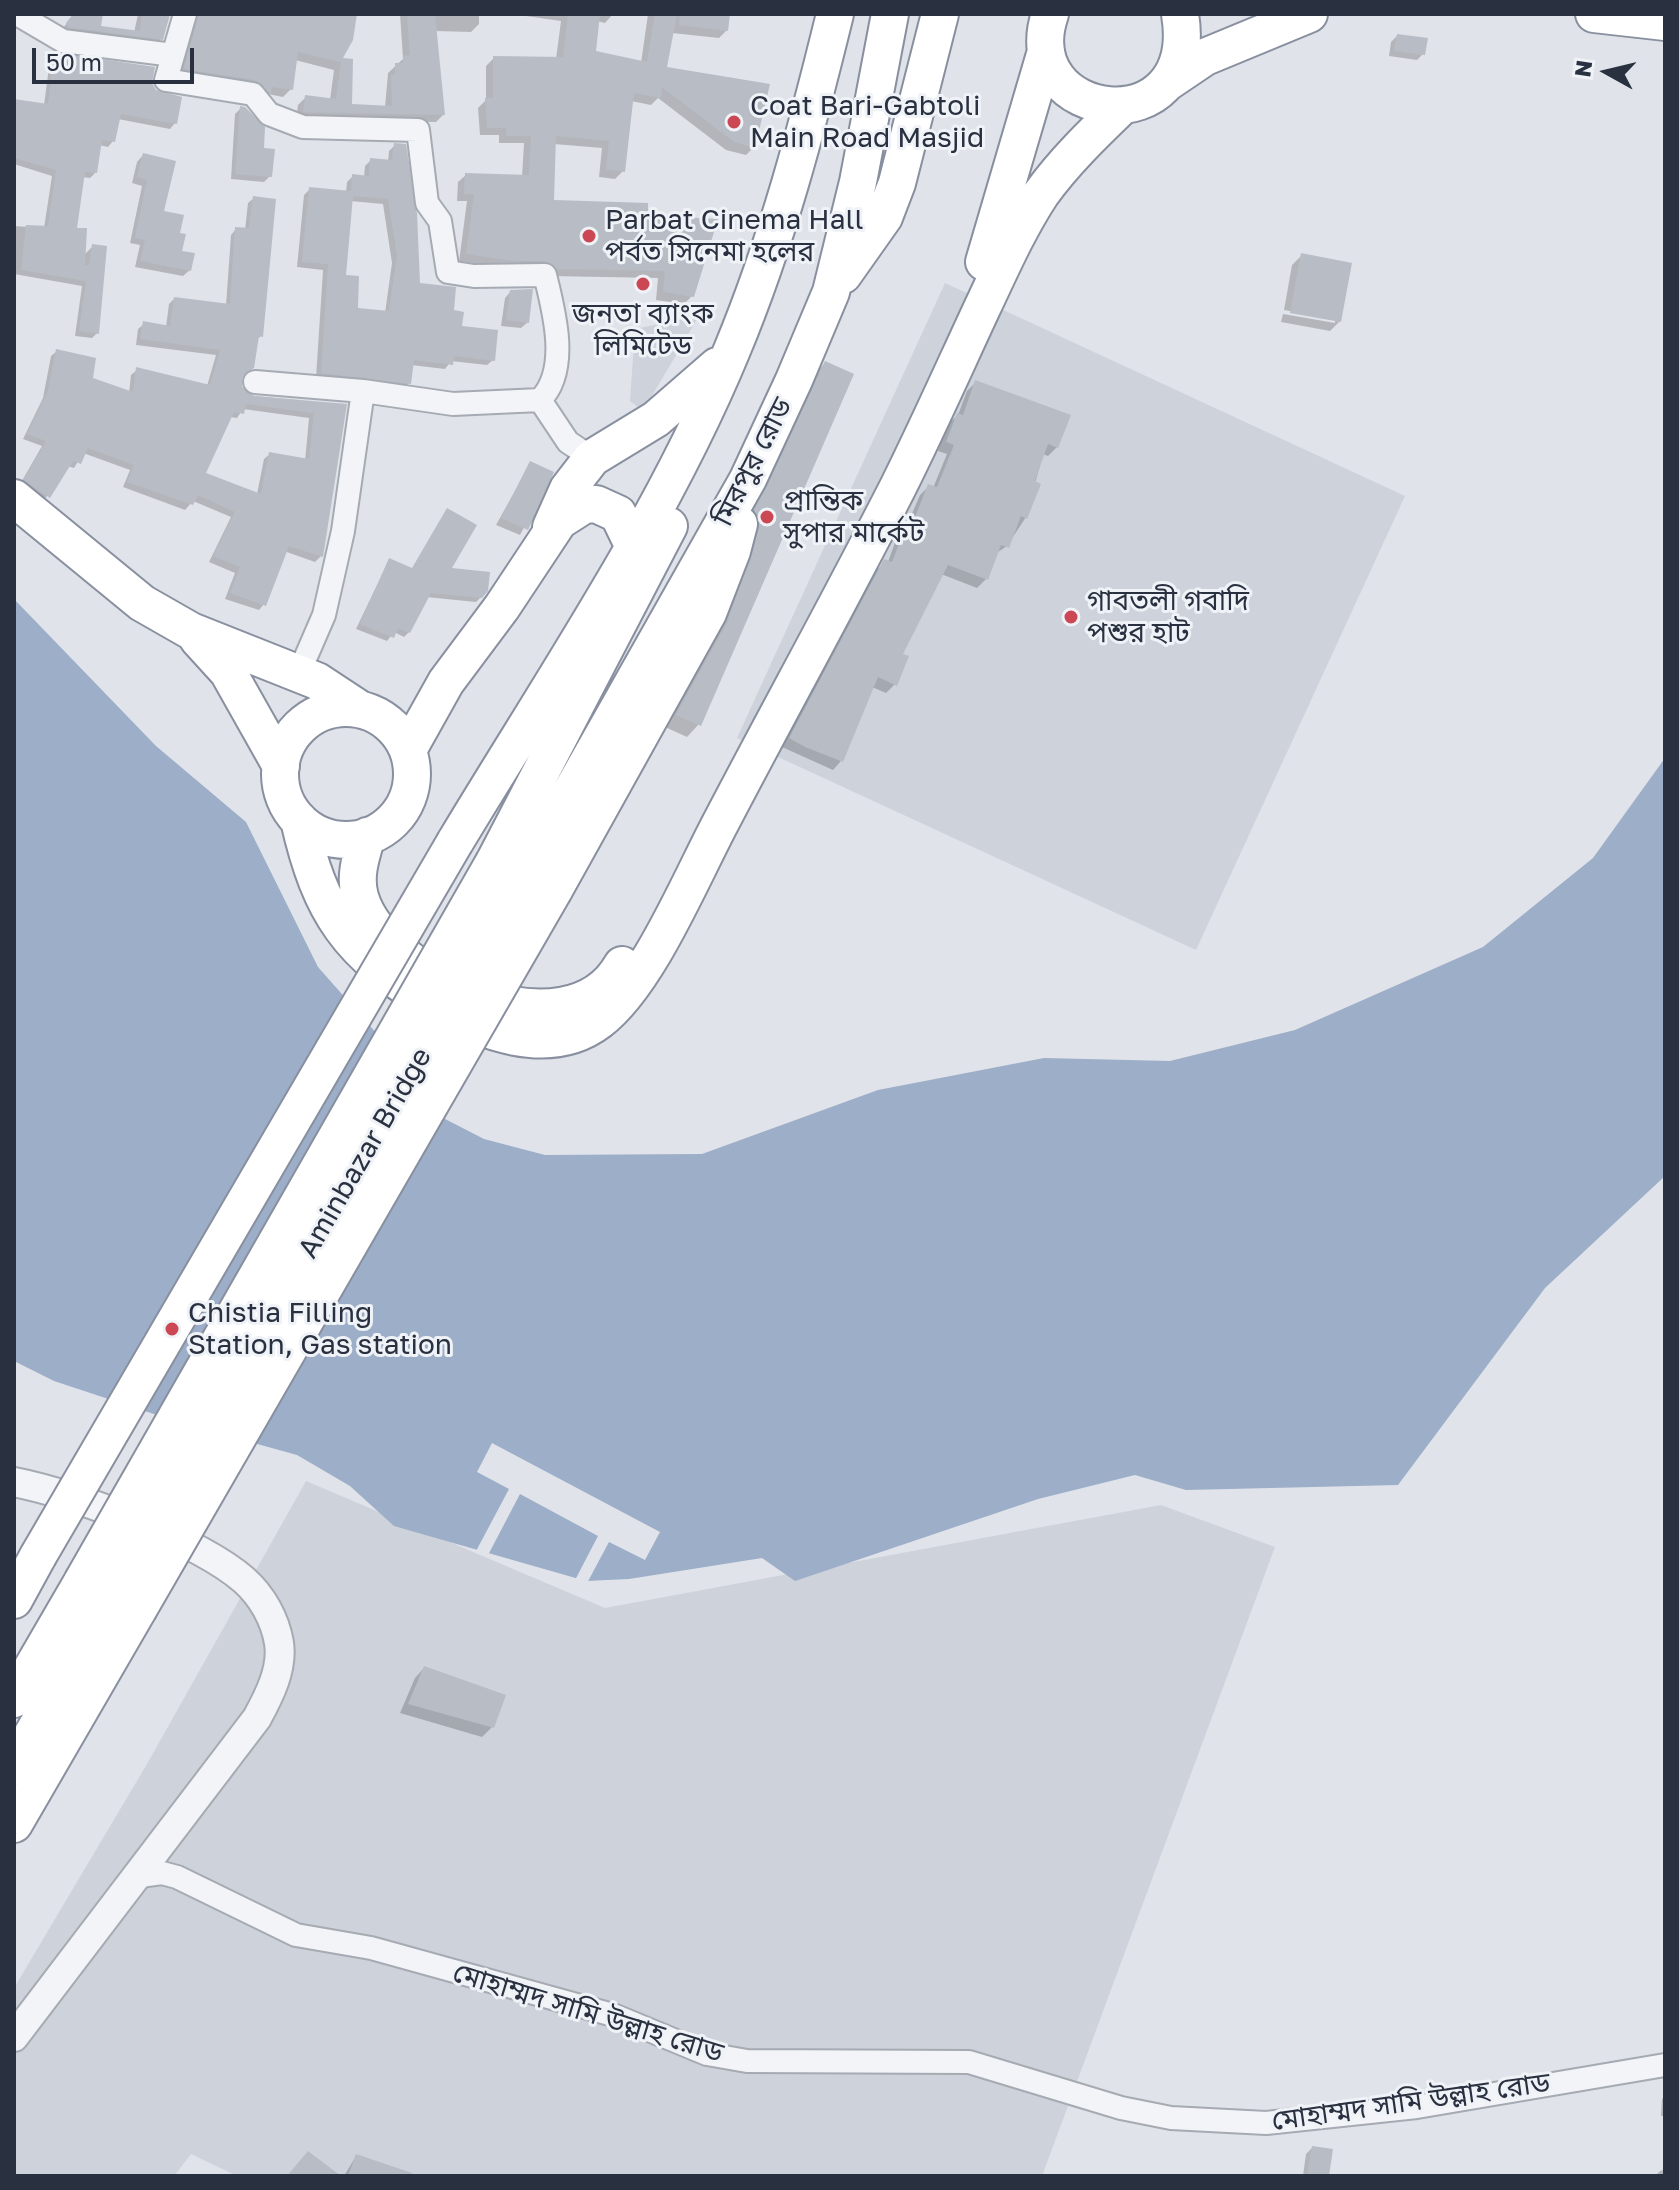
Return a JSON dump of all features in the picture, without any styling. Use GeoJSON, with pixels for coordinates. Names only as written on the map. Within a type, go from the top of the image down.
{"type":"FeatureCollection","features":[{"type":"Feature","properties":{"kind":"highway"},"geometry":{"type":"LineString","coordinates":[[14,1600],[455,842],[633,545],[691,439],[731,353],[779,221],[835,14]]}},
{"type":"Feature","properties":{"kind":"highway","name":"মিরপুর রোড"},"geometry":{"type":"LineString","coordinates":[[524,876],[748,479],[831,292],[858,182],[890,14]]}},
{"type":"Feature","properties":{"kind":"highway"},"geometry":{"type":"LineString","coordinates":[[831,292],[884,217],[897,183],[940,14]]}},
{"type":"Feature","properties":{"kind":"highway"},"geometry":{"type":"LineString","coordinates":[[1050,14],[1045,27],[1046,51],[1052,70],[1065,87],[1081,99],[1101,106],[1121,107]]}},
{"type":"Feature","properties":{"kind":"highway"},"geometry":{"type":"LineString","coordinates":[[1168,82],[1180,61],[1184,37],[1180,14]]}},
{"type":"Feature","properties":{"kind":"highway"},"geometry":{"type":"LineString","coordinates":[[446,682],[398,707],[323,711],[307,720],[285,749],[281,766],[282,790],[299,820],[324,902],[355,948],[415,994],[485,1030],[530,1039],[555,1039],[597,1023],[619,1001],[640,972],[899,485],[1010,248],[1042,194],[1082,144],[1121,107],[1155,94],[1205,57],[1309,14]]}},
{"type":"Feature","properties":{"kind":"highway"},"geometry":{"type":"LineString","coordinates":[[1594,14],[1665,22]]}},
{"type":"Feature","properties":{"kind":"highway"},"geometry":{"type":"LineString","coordinates":[[367,836],[357,883],[368,918],[384,938],[474,997],[528,1009],[573,1004],[595,993],[616,976],[933,381],[982,268],[1046,51]]}},
{"type":"Feature","properties":{"kind":"highway"},"geometry":{"type":"LineString","coordinates":[[408,750],[446,682],[502,607],[545,539],[568,489],[592,458],[681,401],[731,353]]}},
{"type":"Feature","properties":{"kind":"highway"},"geometry":{"type":"LineString","coordinates":[[524,876],[635,595],[713,430],[731,353]]}},
{"type":"Feature","properties":{"kind":"highway"},"geometry":{"type":"LineString","coordinates":[[14,498],[142,603],[191,631],[317,681],[389,723],[408,750],[412,780],[408,795],[393,820],[367,836],[330,838],[299,820]]}},
{"type":"Feature","properties":{"kind":"highway"},"geometry":{"type":"LineString","coordinates":[[545,539],[572,509],[596,504],[618,514],[633,545],[635,595]]}},
{"type":"Feature","properties":{"kind":"highway"},"geometry":{"type":"LineString","coordinates":[[191,631],[228,672],[281,766]]}},
{"type":"Feature","properties":{"kind":"highway","name":"Aminbazar Bridge"},"geometry":{"type":"LineString","coordinates":[[111,1596],[524,876]]}},
{"type":"Feature","properties":{"kind":"highway"},"geometry":{"type":"LineString","coordinates":[[14,1699],[111,1596]]}},
{"type":"Feature","properties":{"kind":"highway"},"geometry":{"type":"LineString","coordinates":[[14,1766],[111,1596]]}},
{"type":"Feature","properties":{"kind":"highway"},"geometry":{"type":"LineString","coordinates":[[14,1824],[111,1596]]}},
{"type":"Feature","properties":{"kind":"street"},"geometry":{"type":"LineString","coordinates":[[17,14],[63,41],[173,55]]}},
{"type":"Feature","properties":{"kind":"street"},"geometry":{"type":"LineString","coordinates":[[185,14],[166,80],[253,94],[269,114],[303,127],[418,130],[427,203],[440,221],[448,272],[474,276],[545,275],[553,308],[557,354],[546,393],[540,400],[453,404],[363,391],[255,382]]}},
{"type":"Feature","properties":{"kind":"street"},"geometry":{"type":"LineString","coordinates":[[298,675],[324,615],[343,531],[363,391]]}},
{"type":"Feature","properties":{"kind":"street"},"geometry":{"type":"LineString","coordinates":[[540,400],[568,442],[592,458]]}},
{"type":"Feature","properties":{"kind":"street"},"geometry":{"type":"LineString","coordinates":[[14,1482],[95,1507],[217,1562],[243,1579],[261,1598],[274,1621],[280,1646],[277,1668],[264,1706],[140,1876],[14,2037]]}},
{"type":"Feature","properties":{"kind":"street","name":"মোহাম্মদ সামি উল্লাহ রোড"},"geometry":{"type":"LineString","coordinates":[[140,1876],[162,1873],[177,1877],[296,1935],[371,1948],[613,2015],[707,2054],[747,2061],[969,2062],[1121,2108],[1171,2118],[1266,2123],[1402,2109],[1665,2065]]}},
{"type":"Feature","properties":{"kind":"shaded area","name":"গাবতলী গবাদি পশুর হাট"},"geometry":{"type":"Polygon","coordinates":[[[945,283],[1405,496],[1196,950],[737,738],[945,283]]]}},
{"type":"Feature","properties":{"kind":"shaded area"},"geometry":{"type":"Polygon","coordinates":[[[699,316],[643,411],[630,401],[635,329],[699,316]]]}},
{"type":"Feature","properties":{"kind":"shaded area"},"geometry":{"type":"Polygon","coordinates":[[[306,1481],[605,1608],[1161,1505],[1275,1547],[1042,2176],[237,2176],[191,2154],[174,2176],[14,2176],[14,1988],[147,1764],[306,1481]]]}},
{"type":"Feature","properties":{"kind":"water"},"geometry":{"type":"Polygon","coordinates":[[[14,599],[156,746],[246,822],[318,967],[385,1043],[412,1102],[484,1139],[545,1155],[702,1154],[878,1090],[1044,1058],[1170,1061],[1295,1030],[1483,947],[1593,858],[1665,758],[1665,1176],[1545,1288],[1398,1485],[1186,1490],[1135,1475],[1038,1499],[795,1581],[762,1558],[629,1579],[586,1581],[394,1526],[350,1486],[297,1455],[178,1422],[54,1381],[14,1361],[14,599]]]}},
{"type":"Feature","properties":{"kind":"pier"},"geometry":{"type":"Polygon","coordinates":[[[492,1443],[660,1532],[645,1560],[609,1542],[586,1585],[574,1582],[598,1536],[520,1494],[487,1557],[475,1553],[509,1489],[477,1472],[492,1443]]]}},
{"type":"Feature","properties":{"kind":"building"},"geometry":{"type":"Polygon","coordinates":[[[73,14],[103,14],[101,26],[140,31],[142,14],[170,14],[163,40],[68,27],[66,23],[73,14]]]}},
{"type":"Feature","properties":{"kind":"building"},"geometry":{"type":"Polygon","coordinates":[[[199,14],[357,14],[353,40],[343,58],[353,59],[352,104],[392,106],[391,75],[395,75],[395,63],[403,63],[403,56],[410,55],[407,14],[435,14],[445,115],[303,112],[305,95],[336,99],[341,62],[298,52],[293,90],[272,87],[271,94],[255,80],[184,69],[199,14]]]}},
{"type":"Feature","properties":{"kind":"building"},"geometry":{"type":"Polygon","coordinates":[[[568,14],[600,14],[596,51],[647,62],[655,14],[677,14],[667,67],[770,84],[755,148],[734,142],[662,87],[661,98],[634,93],[625,172],[606,169],[609,141],[556,136],[554,200],[648,203],[648,215],[718,219],[694,297],[663,292],[665,271],[557,269],[545,261],[514,261],[466,254],[474,194],[464,194],[465,173],[529,175],[531,136],[506,136],[506,128],[487,128],[485,98],[493,98],[493,56],[563,57],[568,14]]]}},
{"type":"Feature","properties":{"kind":"building"},"geometry":{"type":"Polygon","coordinates":[[[680,14],[730,14],[728,31],[679,25],[680,14]]]}},
{"type":"Feature","properties":{"kind":"building"},"geometry":{"type":"Polygon","coordinates":[[[1397,34],[1428,38],[1425,55],[1394,51],[1397,34]]]}},
{"type":"Feature","properties":{"kind":"building"},"geometry":{"type":"Polygon","coordinates":[[[54,52],[155,67],[152,83],[156,90],[182,97],[177,124],[121,114],[115,142],[102,140],[97,173],[85,172],[77,228],[87,228],[85,265],[89,265],[92,244],[107,246],[99,334],[79,331],[86,281],[21,270],[26,225],[48,226],[56,170],[14,158],[14,99],[48,104],[54,52]]]}},
{"type":"Feature","properties":{"kind":"building"},"geometry":{"type":"Polygon","coordinates":[[[240,106],[245,107],[265,127],[264,148],[275,149],[272,177],[235,174],[240,106]]]}},
{"type":"Feature","properties":{"kind":"building"},"geometry":{"type":"Polygon","coordinates":[[[394,143],[406,144],[417,213],[420,283],[456,287],[454,310],[464,312],[462,326],[498,330],[495,361],[454,356],[453,365],[414,360],[411,384],[321,373],[328,264],[302,262],[309,187],[351,191],[352,174],[369,176],[370,158],[392,160],[394,143]],[[353,196],[346,275],[359,276],[358,308],[389,311],[397,256],[388,199],[353,196]]]}},
{"type":"Feature","properties":{"kind":"building"},"geometry":{"type":"Polygon","coordinates":[[[143,153],[176,161],[164,211],[184,215],[180,233],[186,234],[182,251],[195,253],[191,271],[140,261],[145,240],[135,238],[147,180],[137,177],[143,153]]]}},
{"type":"Feature","properties":{"kind":"building"},"geometry":{"type":"Polygon","coordinates":[[[253,196],[276,199],[263,337],[259,336],[254,368],[243,375],[242,387],[254,396],[347,404],[323,557],[289,546],[266,606],[230,593],[240,567],[213,556],[235,512],[198,495],[193,505],[127,482],[134,465],[88,448],[81,464],[73,461],[50,498],[23,480],[46,441],[27,434],[48,391],[56,349],[96,358],[93,378],[133,392],[136,367],[210,385],[220,350],[140,339],[143,321],[170,326],[174,297],[230,304],[235,227],[249,228],[253,196]],[[246,404],[244,414],[234,412],[206,473],[261,494],[269,452],[309,459],[314,413],[246,404]]]}},
{"type":"Feature","properties":{"kind":"building"},"geometry":{"type":"Polygon","coordinates":[[[1301,253],[1352,263],[1341,322],[1290,313],[1301,253]]]}},
{"type":"Feature","properties":{"kind":"building"},"geometry":{"type":"Polygon","coordinates":[[[533,289],[529,323],[506,320],[510,290],[533,289]]]}},
{"type":"Feature","properties":{"kind":"building","name":"প্রান্তিক সুপার মার্কেট"},"geometry":{"type":"Polygon","coordinates":[[[825,361],[854,374],[701,726],[676,715],[728,621],[759,529],[754,510],[825,361]]]}},
{"type":"Feature","properties":{"kind":"building"},"geometry":{"type":"Polygon","coordinates":[[[975,380],[1071,415],[1058,448],[1048,444],[1035,481],[1041,484],[1027,519],[1021,516],[1009,548],[1001,545],[988,580],[948,565],[903,654],[909,656],[897,686],[878,677],[843,762],[805,747],[789,738],[884,559],[892,562],[910,515],[915,517],[928,484],[937,487],[954,445],[946,442],[957,413],[963,415],[975,380]]]}},
{"type":"Feature","properties":{"kind":"building"},"geometry":{"type":"Polygon","coordinates":[[[530,461],[554,472],[528,530],[501,518],[530,461]]]}},
{"type":"Feature","properties":{"kind":"building"},"geometry":{"type":"Polygon","coordinates":[[[447,508],[477,525],[452,568],[490,572],[488,591],[482,598],[431,593],[410,633],[398,628],[394,638],[360,624],[389,558],[412,568],[447,508]]]}},
{"type":"Feature","properties":{"kind":"building"},"geometry":{"type":"Polygon","coordinates":[[[424,1666],[506,1695],[494,1728],[408,1704],[424,1666]]]}},
{"type":"Feature","properties":{"kind":"building"},"geometry":{"type":"Polygon","coordinates":[[[1312,2146],[1333,2149],[1329,2176],[1307,2176],[1312,2146]]]}},
{"type":"Feature","properties":{"kind":"building"},"geometry":{"type":"Polygon","coordinates":[[[308,2151],[341,2176],[287,2176],[308,2151]]]}},
{"type":"Feature","properties":{"kind":"building"},"geometry":{"type":"Polygon","coordinates":[[[356,2154],[412,2173],[411,2176],[348,2176],[356,2154]]]}},
{"type":"Feature","properties":{"kind":"place","name":"Coat Bari-Gabtoli Main Road Masjid"},"geometry":{"type":"Point","coordinates":[734,122]}},
{"type":"Feature","properties":{"kind":"place","name":"Parbat Cinema Hall পর্বত সিনেমা হলের"},"geometry":{"type":"Point","coordinates":[589,236]}},
{"type":"Feature","properties":{"kind":"place","name":"জনতা ব্যাংক লিমিটেড"},"geometry":{"type":"Point","coordinates":[643,284]}},
{"type":"Feature","properties":{"kind":"place","name":"প্রান্তিক সুপার মার্কেট"},"geometry":{"type":"Point","coordinates":[767,517]}},
{"type":"Feature","properties":{"kind":"place","name":"গাবতলী গবাদি পশুর হাট"},"geometry":{"type":"Point","coordinates":[1071,617]}},
{"type":"Feature","properties":{"kind":"place","name":"Chistia Filling Station, Gas station"},"geometry":{"type":"Point","coordinates":[172,1329]}}]}
